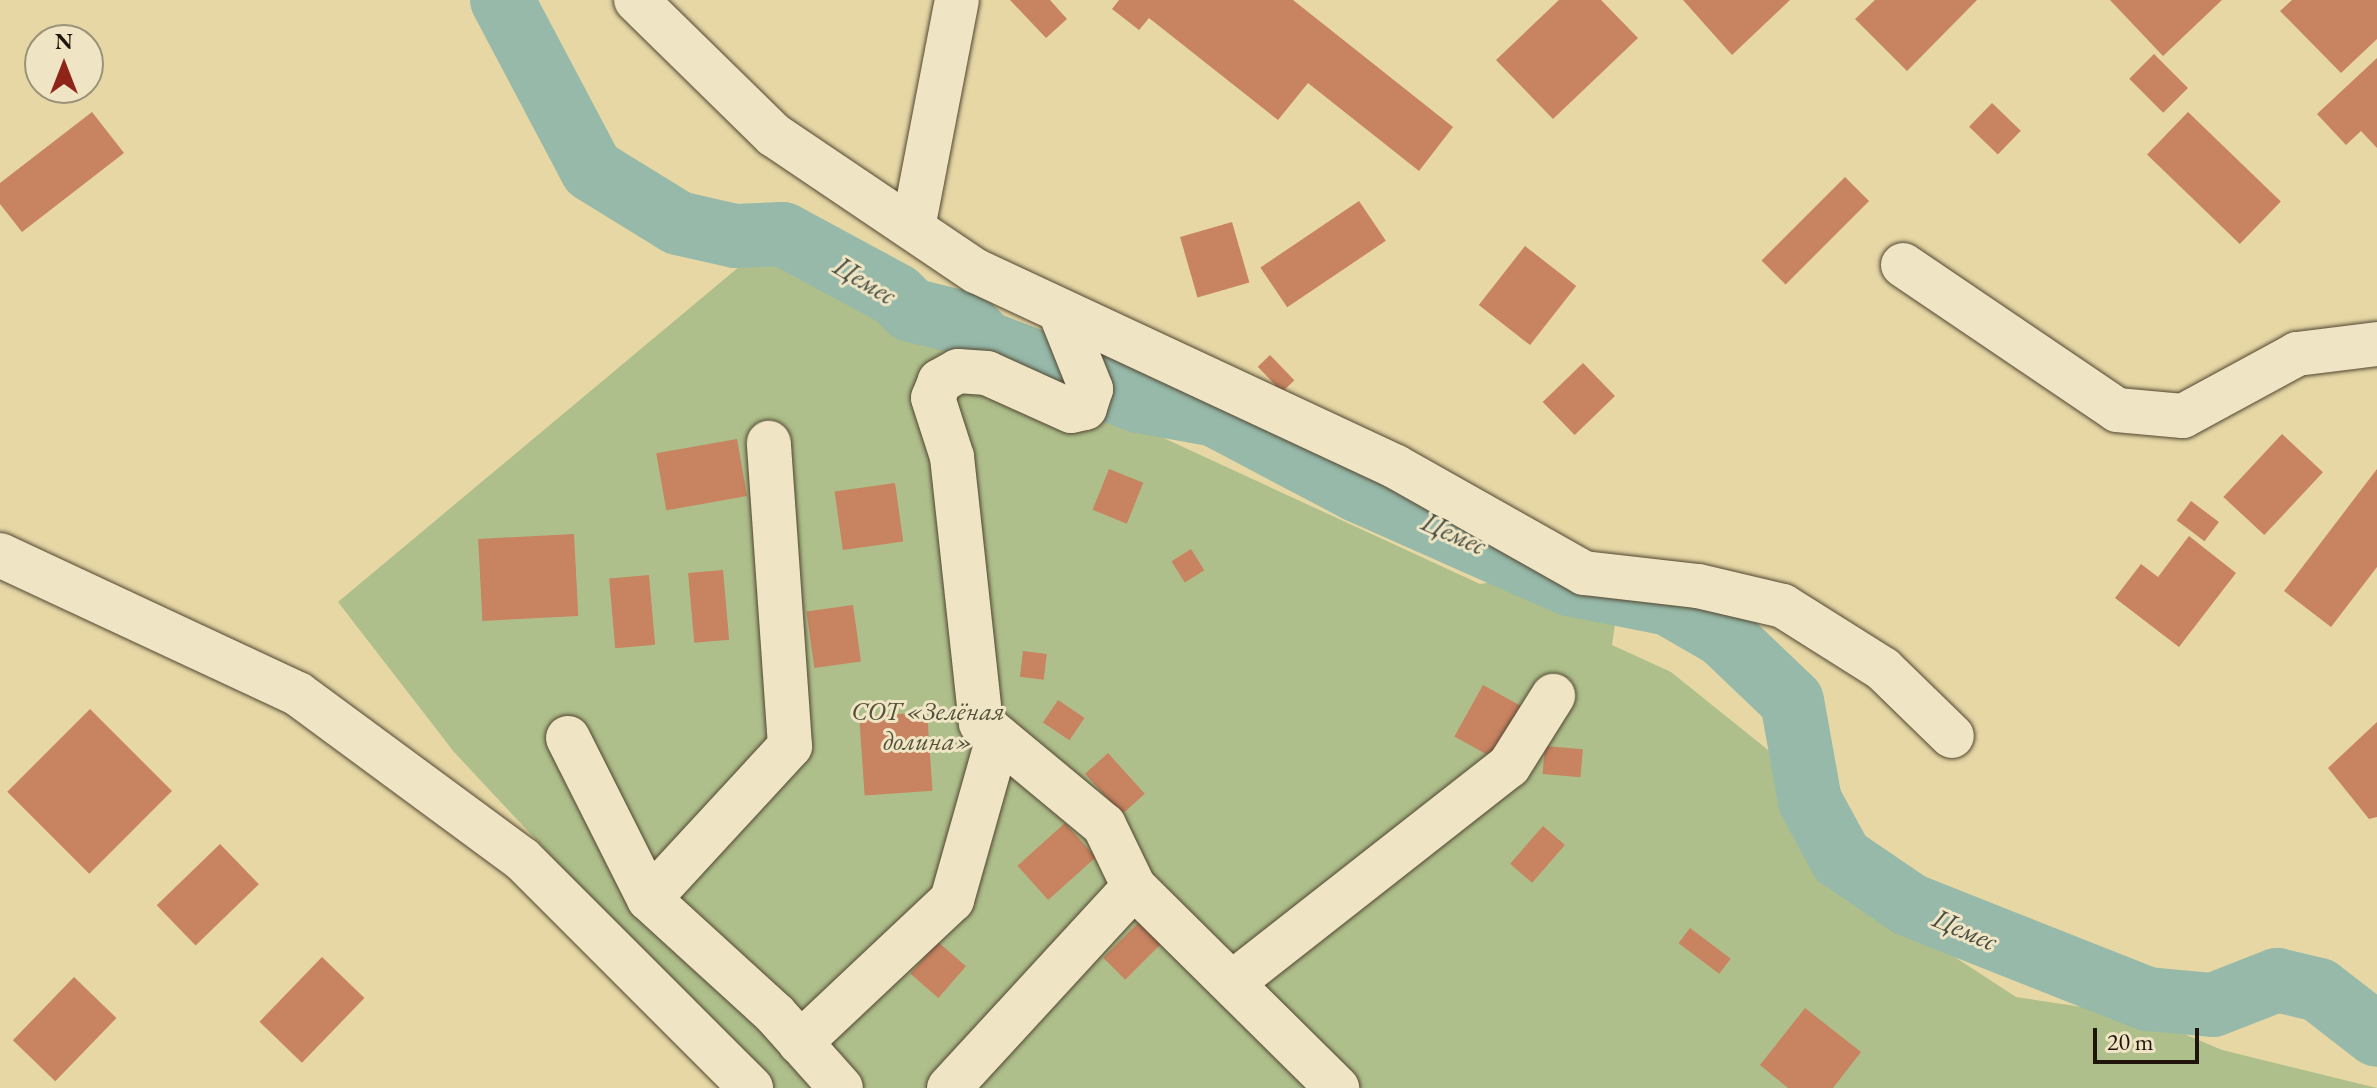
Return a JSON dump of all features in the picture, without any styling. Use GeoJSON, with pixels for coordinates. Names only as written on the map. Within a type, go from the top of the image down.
{"type":"FeatureCollection","features":[{"type":"Feature","properties":{"kind":"lane"},"geometry":{"type":"LineString","coordinates":[[636,0],[774,135],[976,271],[1068,328],[1396,467],[1584,573],[1698,586],[1783,606],[1883,669],[1952,736]]}},
{"type":"Feature","properties":{"kind":"lane"},"geometry":{"type":"LineString","coordinates":[[913,228],[957,0]]}},
{"type":"Feature","properties":{"kind":"lane"},"geometry":{"type":"LineString","coordinates":[[1903,265],[2117,410],[2183,416],[2297,354],[2377,344]]}},
{"type":"Feature","properties":{"kind":"lane"},"geometry":{"type":"LineString","coordinates":[[1068,328],[1090,401],[1071,411],[987,373],[958,371],[940,381],[933,398],[952,457],[981,723],[1104,825],[1134,887],[1337,1088]]}},
{"type":"Feature","properties":{"kind":"lane"},"geometry":{"type":"LineString","coordinates":[[649,899],[790,746],[769,443]]}},
{"type":"Feature","properties":{"kind":"lane"},"geometry":{"type":"LineString","coordinates":[[0,555],[298,694],[522,859],[751,1088]]}},
{"type":"Feature","properties":{"kind":"lane"},"geometry":{"type":"LineString","coordinates":[[1232,983],[1509,766],[1553,696]]}},
{"type":"Feature","properties":{"kind":"lane"},"geometry":{"type":"LineString","coordinates":[[800,1043],[952,900],[998,737]]}},
{"type":"Feature","properties":{"kind":"lane"},"geometry":{"type":"LineString","coordinates":[[568,738],[649,899],[800,1043],[841,1088]]}},
{"type":"Feature","properties":{"kind":"lane"},"geometry":{"type":"LineString","coordinates":[[949,1088],[1134,887]]}},
{"type":"Feature","properties":{"kind":"green space","name":"СОТ «Зелёная долина»"},"geometry":{"type":"Polygon","coordinates":[[[758,251],[1480,584],[1509,579],[1615,624],[1612,645],[1671,672],[1773,754],[1832,877],[2016,997],[2142,1016],[2222,1050],[2377,1088],[768,1088],[454,752],[338,602],[758,251]]]}},
{"type":"Feature","properties":{"kind":"building"},"geometry":{"type":"Polygon","coordinates":[[[1010,0],[1050,0],[1067,19],[1046,38],[1010,0]]]}},
{"type":"Feature","properties":{"kind":"building"},"geometry":{"type":"Polygon","coordinates":[[[1119,0],[1293,0],[1453,127],[1419,171],[1308,83],[1278,120],[1149,18],[1139,30],[1112,9],[1119,0]]]}},
{"type":"Feature","properties":{"kind":"building"},"geometry":{"type":"Polygon","coordinates":[[[1559,0],[1601,0],[1638,38],[1553,119],[1496,60],[1559,0]]]}},
{"type":"Feature","properties":{"kind":"building"},"geometry":{"type":"Polygon","coordinates":[[[1683,0],[1790,0],[1732,55],[1683,0]]]}},
{"type":"Feature","properties":{"kind":"building"},"geometry":{"type":"Polygon","coordinates":[[[1875,0],[1977,0],[1907,71],[1855,19],[1875,0]]]}},
{"type":"Feature","properties":{"kind":"building"},"geometry":{"type":"Polygon","coordinates":[[[2110,0],[2222,0],[2163,56],[2110,0]]]}},
{"type":"Feature","properties":{"kind":"building"},"geometry":{"type":"Polygon","coordinates":[[[2292,0],[2377,0],[2377,39],[2341,73],[2280,11],[2292,0]]]}},
{"type":"Feature","properties":{"kind":"building"},"geometry":{"type":"Polygon","coordinates":[[[2154,54],[2188,88],[2163,113],[2129,79],[2154,54]]]}},
{"type":"Feature","properties":{"kind":"building"},"geometry":{"type":"Polygon","coordinates":[[[2377,58],[2377,148],[2361,131],[2346,145],[2317,114],[2377,58]]]}},
{"type":"Feature","properties":{"kind":"building"},"geometry":{"type":"Polygon","coordinates":[[[1992,103],[2021,131],[1998,155],[1969,127],[1992,103]]]}},
{"type":"Feature","properties":{"kind":"building"},"geometry":{"type":"Polygon","coordinates":[[[92,112],[124,153],[22,232],[0,204],[0,183],[92,112]]]}},
{"type":"Feature","properties":{"kind":"building"},"geometry":{"type":"Polygon","coordinates":[[[2188,112],[2281,202],[2240,244],[2147,154],[2188,112]]]}},
{"type":"Feature","properties":{"kind":"building"},"geometry":{"type":"Polygon","coordinates":[[[1845,177],[1869,201],[1786,284],[1762,260],[1845,177]]]}},
{"type":"Feature","properties":{"kind":"building"},"geometry":{"type":"Polygon","coordinates":[[[1359,201],[1386,241],[1287,307],[1260,268],[1359,201]]]}},
{"type":"Feature","properties":{"kind":"building"},"geometry":{"type":"Polygon","coordinates":[[[1232,222],[1249,283],[1197,297],[1180,237],[1232,222]]]}},
{"type":"Feature","properties":{"kind":"building"},"geometry":{"type":"Polygon","coordinates":[[[1525,246],[1576,286],[1530,345],[1479,305],[1525,246]]]}},
{"type":"Feature","properties":{"kind":"building"},"geometry":{"type":"Polygon","coordinates":[[[1270,355],[1294,380],[1282,392],[1258,367],[1270,355]]]}},
{"type":"Feature","properties":{"kind":"building"},"geometry":{"type":"Polygon","coordinates":[[[1583,363],[1615,396],[1575,435],[1543,402],[1583,363]]]}},
{"type":"Feature","properties":{"kind":"building"},"geometry":{"type":"Polygon","coordinates":[[[2282,434],[2323,472],[2264,535],[2223,497],[2282,434]]]}},
{"type":"Feature","properties":{"kind":"building"},"geometry":{"type":"Polygon","coordinates":[[[737,439],[747,496],[666,510],[656,453],[737,439]]]}},
{"type":"Feature","properties":{"kind":"building"},"geometry":{"type":"Polygon","coordinates":[[[1109,469],[1143,483],[1127,524],[1093,510],[1109,469]]]}},
{"type":"Feature","properties":{"kind":"building"},"geometry":{"type":"Polygon","coordinates":[[[2377,469],[2377,567],[2331,627],[2284,591],[2377,469]]]}},
{"type":"Feature","properties":{"kind":"building"},"geometry":{"type":"Polygon","coordinates":[[[895,483],[903,541],[843,550],[835,491],[895,483]]]}},
{"type":"Feature","properties":{"kind":"building"},"geometry":{"type":"Polygon","coordinates":[[[2191,501],[2219,522],[2205,541],[2177,520],[2191,501]]]}},
{"type":"Feature","properties":{"kind":"building"},"geometry":{"type":"Polygon","coordinates":[[[574,534],[578,616],[482,621],[478,539],[574,534]]]}},
{"type":"Feature","properties":{"kind":"building"},"geometry":{"type":"Polygon","coordinates":[[[2189,536],[2236,573],[2179,647],[2115,598],[2141,564],[2158,577],[2189,536]]]}},
{"type":"Feature","properties":{"kind":"building"},"geometry":{"type":"Polygon","coordinates":[[[1191,549],[1204,570],[1185,582],[1171,561],[1191,549]]]}},
{"type":"Feature","properties":{"kind":"building"},"geometry":{"type":"Polygon","coordinates":[[[723,570],[729,640],[694,643],[688,573],[723,570]]]}},
{"type":"Feature","properties":{"kind":"building"},"geometry":{"type":"Polygon","coordinates":[[[649,575],[655,645],[615,648],[609,578],[649,575]]]}},
{"type":"Feature","properties":{"kind":"building"},"geometry":{"type":"Polygon","coordinates":[[[853,605],[861,661],[814,668],[806,612],[853,605]]]}},
{"type":"Feature","properties":{"kind":"building"},"geometry":{"type":"Polygon","coordinates":[[[1023,651],[1047,654],[1044,680],[1020,677],[1023,651]]]}},
{"type":"Feature","properties":{"kind":"building"},"geometry":{"type":"Polygon","coordinates":[[[1483,685],[1525,708],[1496,760],[1454,737],[1483,685]]]}},
{"type":"Feature","properties":{"kind":"building"},"geometry":{"type":"Polygon","coordinates":[[[1058,700],[1085,718],[1069,740],[1043,722],[1058,700]]]}},
{"type":"Feature","properties":{"kind":"building"},"geometry":{"type":"Polygon","coordinates":[[[90,709],[172,791],[89,874],[7,792],[90,709]]]}},
{"type":"Feature","properties":{"kind":"building"},"geometry":{"type":"Polygon","coordinates":[[[927,712],[933,791],[865,796],[859,717],[927,712]]]}},
{"type":"Feature","properties":{"kind":"building"},"geometry":{"type":"Polygon","coordinates":[[[2377,722],[2377,817],[2369,819],[2328,768],[2377,722]]]}},
{"type":"Feature","properties":{"kind":"building"},"geometry":{"type":"Polygon","coordinates":[[[1545,746],[1583,749],[1580,777],[1543,774],[1545,746]]]}},
{"type":"Feature","properties":{"kind":"building"},"geometry":{"type":"Polygon","coordinates":[[[1108,753],[1145,794],[1122,815],[1085,774],[1108,753]]]}},
{"type":"Feature","properties":{"kind":"building"},"geometry":{"type":"Polygon","coordinates":[[[1065,823],[1096,857],[1048,900],[1017,866],[1065,823]]]}},
{"type":"Feature","properties":{"kind":"building"},"geometry":{"type":"Polygon","coordinates":[[[1543,826],[1565,845],[1532,883],[1510,864],[1543,826]]]}},
{"type":"Feature","properties":{"kind":"building"},"geometry":{"type":"Polygon","coordinates":[[[220,844],[259,884],[196,945],[157,905],[220,844]]]}},
{"type":"Feature","properties":{"kind":"building"},"geometry":{"type":"Polygon","coordinates":[[[1145,916],[1167,938],[1125,980],[1103,958],[1145,916]]]}},
{"type":"Feature","properties":{"kind":"building"},"geometry":{"type":"Polygon","coordinates":[[[1690,928],[1731,959],[1719,974],[1679,943],[1690,928]]]}},
{"type":"Feature","properties":{"kind":"building"},"geometry":{"type":"Polygon","coordinates":[[[938,942],[966,966],[938,998],[910,974],[938,942]]]}},
{"type":"Feature","properties":{"kind":"building"},"geometry":{"type":"Polygon","coordinates":[[[322,957],[364,998],[302,1063],[259,1022],[322,957]]]}},
{"type":"Feature","properties":{"kind":"building"},"geometry":{"type":"Polygon","coordinates":[[[74,977],[116,1018],[55,1081],[13,1040],[74,977]]]}},
{"type":"Feature","properties":{"kind":"building"},"geometry":{"type":"Polygon","coordinates":[[[1805,1008],[1861,1052],[1833,1088],[1788,1088],[1760,1065],[1805,1008]]]}},
{"type":"Feature","properties":{"kind":"waterway","name":"Цемес"},"geometry":{"type":"LineString","coordinates":[[502,0],[592,170],[678,223],[735,236],[783,234],[896,295],[911,310],[967,324],[986,343],[1139,401],[1215,415],[1357,490],[1569,584],[1669,604],[1723,635],[1792,701],[1810,801],[1841,858],[1910,905],[2148,999],[2213,1005],[2277,980],[2319,990],[2377,1035]]}}]}
